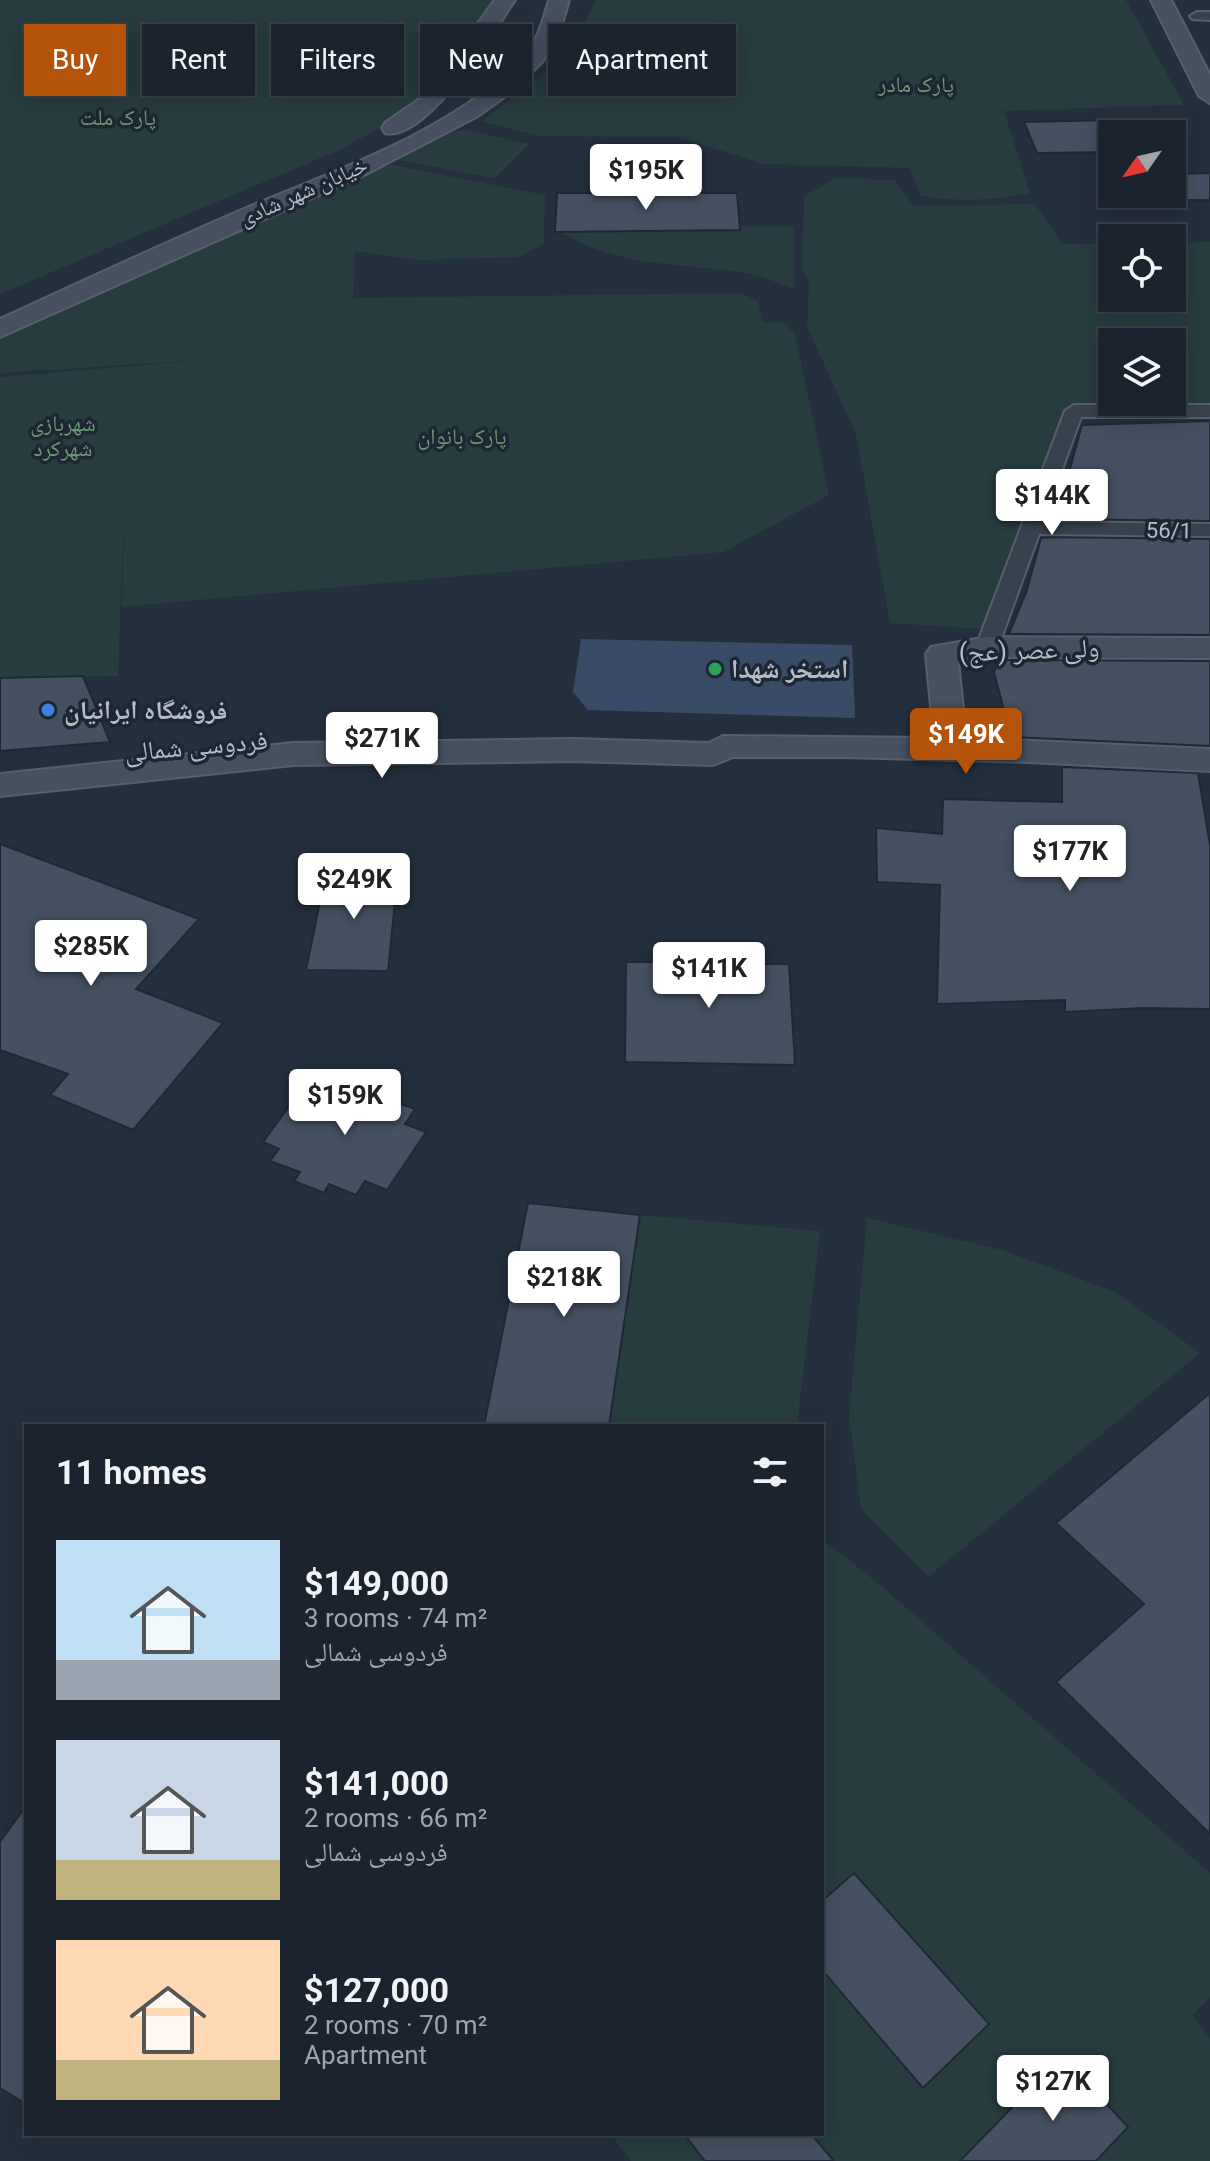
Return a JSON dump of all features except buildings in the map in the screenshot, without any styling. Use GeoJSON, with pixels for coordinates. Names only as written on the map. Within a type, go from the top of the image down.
{"type":"FeatureCollection","features":[{"type":"Feature","properties":{"kind":"main road","name":"خیابان شهر شادی"},"geometry":{"type":"LineString","coordinates":[[0,308],[408,121],[439,93],[505,0]]}},
{"type":"Feature","properties":{"kind":"main road","name":"خیابان شهر شادی"},"geometry":{"type":"LineString","coordinates":[[552,24],[559,0]]}},
{"type":"Feature","properties":{"kind":"main road"},"geometry":{"type":"LineString","coordinates":[[557,24],[575,0]]}},
{"type":"Feature","properties":{"kind":"main road"},"geometry":{"type":"LineString","coordinates":[[1161,0],[1210,96]]}},
{"type":"Feature","properties":{"kind":"main road"},"geometry":{"type":"LineString","coordinates":[[1199,11],[1210,40]]}},
{"type":"Feature","properties":{"kind":"main road","name":"خیابان شهر شادی"},"geometry":{"type":"LineString","coordinates":[[0,329],[423,137],[505,86],[543,47],[548,36]]}},
{"type":"Feature","properties":{"kind":"main road","name":"ولی عصر (عج)"},"geometry":{"type":"LineString","coordinates":[[951,747],[942,654],[987,647],[1210,648]]}},
{"type":"Feature","properties":{"kind":"main road","name":"فردوسی شمالی"},"geometry":{"type":"LineString","coordinates":[[0,763],[289,738],[435,733],[712,735],[723,747],[951,747],[1210,760]]}},
{"type":"Feature","properties":{"kind":"main road","name":"فردوسی شمالی"},"geometry":{"type":"LineString","coordinates":[[0,785],[293,754],[572,750],[713,754],[719,753],[723,747]]}},
{"type":"Feature","properties":{"kind":"street"},"geometry":{"type":"LineString","coordinates":[[987,647],[1074,411],[1210,411]]}},
{"type":"Feature","properties":{"kind":"street","name":"56/1"},"geometry":{"type":"LineString","coordinates":[[1031,528],[1210,530]]}},
{"type":"Feature","properties":{"kind":"green space","name":"پارک ملت"},"geometry":{"type":"Polygon","coordinates":[[[0,0],[499,0],[480,24],[420,24],[420,96],[423,96],[410,112],[337,151],[0,294],[0,0]]]}},
{"type":"Feature","properties":{"kind":"green space","name":"پارک مادر"},"geometry":{"type":"Polygon","coordinates":[[[596,0],[1126,0],[1184,105],[1004,111],[1030,193],[975,200],[920,196],[910,168],[764,164],[678,137],[538,136],[482,121],[515,96],[532,96],[532,83],[548,71],[548,96],[736,96],[736,24],[584,24],[596,0]]]}},
{"type":"Feature","properties":{"kind":"green space"},"geometry":{"type":"Polygon","coordinates":[[[465,130],[529,144],[495,178],[393,159],[443,133],[465,130]]]}},
{"type":"Feature","properties":{"kind":"green space","name":"پارک بانوان"},"geometry":{"type":"Polygon","coordinates":[[[372,161],[545,195],[544,243],[520,257],[418,260],[355,251],[353,298],[741,293],[758,301],[763,322],[784,323],[795,334],[829,495],[723,552],[122,607],[124,514],[118,676],[0,677],[0,377],[203,360],[0,373],[0,332],[372,161]]]}},
{"type":"Feature","properties":{"kind":"green space"},"geometry":{"type":"Polygon","coordinates":[[[836,178],[894,180],[914,206],[1035,204],[1062,244],[1098,244],[1098,312],[1186,312],[1186,242],[1210,242],[1210,403],[1186,404],[1186,328],[1098,328],[1098,406],[1069,407],[982,629],[890,623],[856,434],[807,327],[809,284],[802,267],[804,196],[836,178]]]}},
{"type":"Feature","properties":{"kind":"green space"},"geometry":{"type":"Polygon","coordinates":[[[794,226],[795,289],[741,272],[622,257],[577,241],[556,228],[794,226]]]}},
{"type":"Feature","properties":{"kind":"green space"},"geometry":{"type":"Polygon","coordinates":[[[640,1215],[820,1231],[797,1424],[609,1424],[640,1215]]]}},
{"type":"Feature","properties":{"kind":"green space"},"geometry":{"type":"Polygon","coordinates":[[[867,1218],[1002,1250],[1115,1292],[1200,1353],[928,1577],[861,1509],[849,1417],[867,1218]]]}},
{"type":"Feature","properties":{"kind":"green space"},"geometry":{"type":"Polygon","coordinates":[[[824,1541],[873,1579],[1210,1873],[1210,1997],[1192,2015],[1210,2038],[1210,2161],[631,2161],[612,2136],[824,2136],[824,1541]]]}},
{"type":"Feature","properties":{"kind":"water","name":"استخر شهدا"},"geometry":{"type":"Polygon","coordinates":[[[581,639],[852,645],[855,718],[588,710],[573,692],[581,639]]]}},
{"type":"Feature","properties":{"kind":"place","name":"استخر شهدا"},"geometry":{"type":"Point","coordinates":[715,669]}},
{"type":"Feature","properties":{"kind":"place","name":"فروشگاه ایرانیان"},"geometry":{"type":"Point","coordinates":[48,710]}},
{"type":"Feature","properties":{"kind":"park label","name":"شهربازی شهرکرد"},"geometry":{"type":"Point","coordinates":[63,436]}}]}
